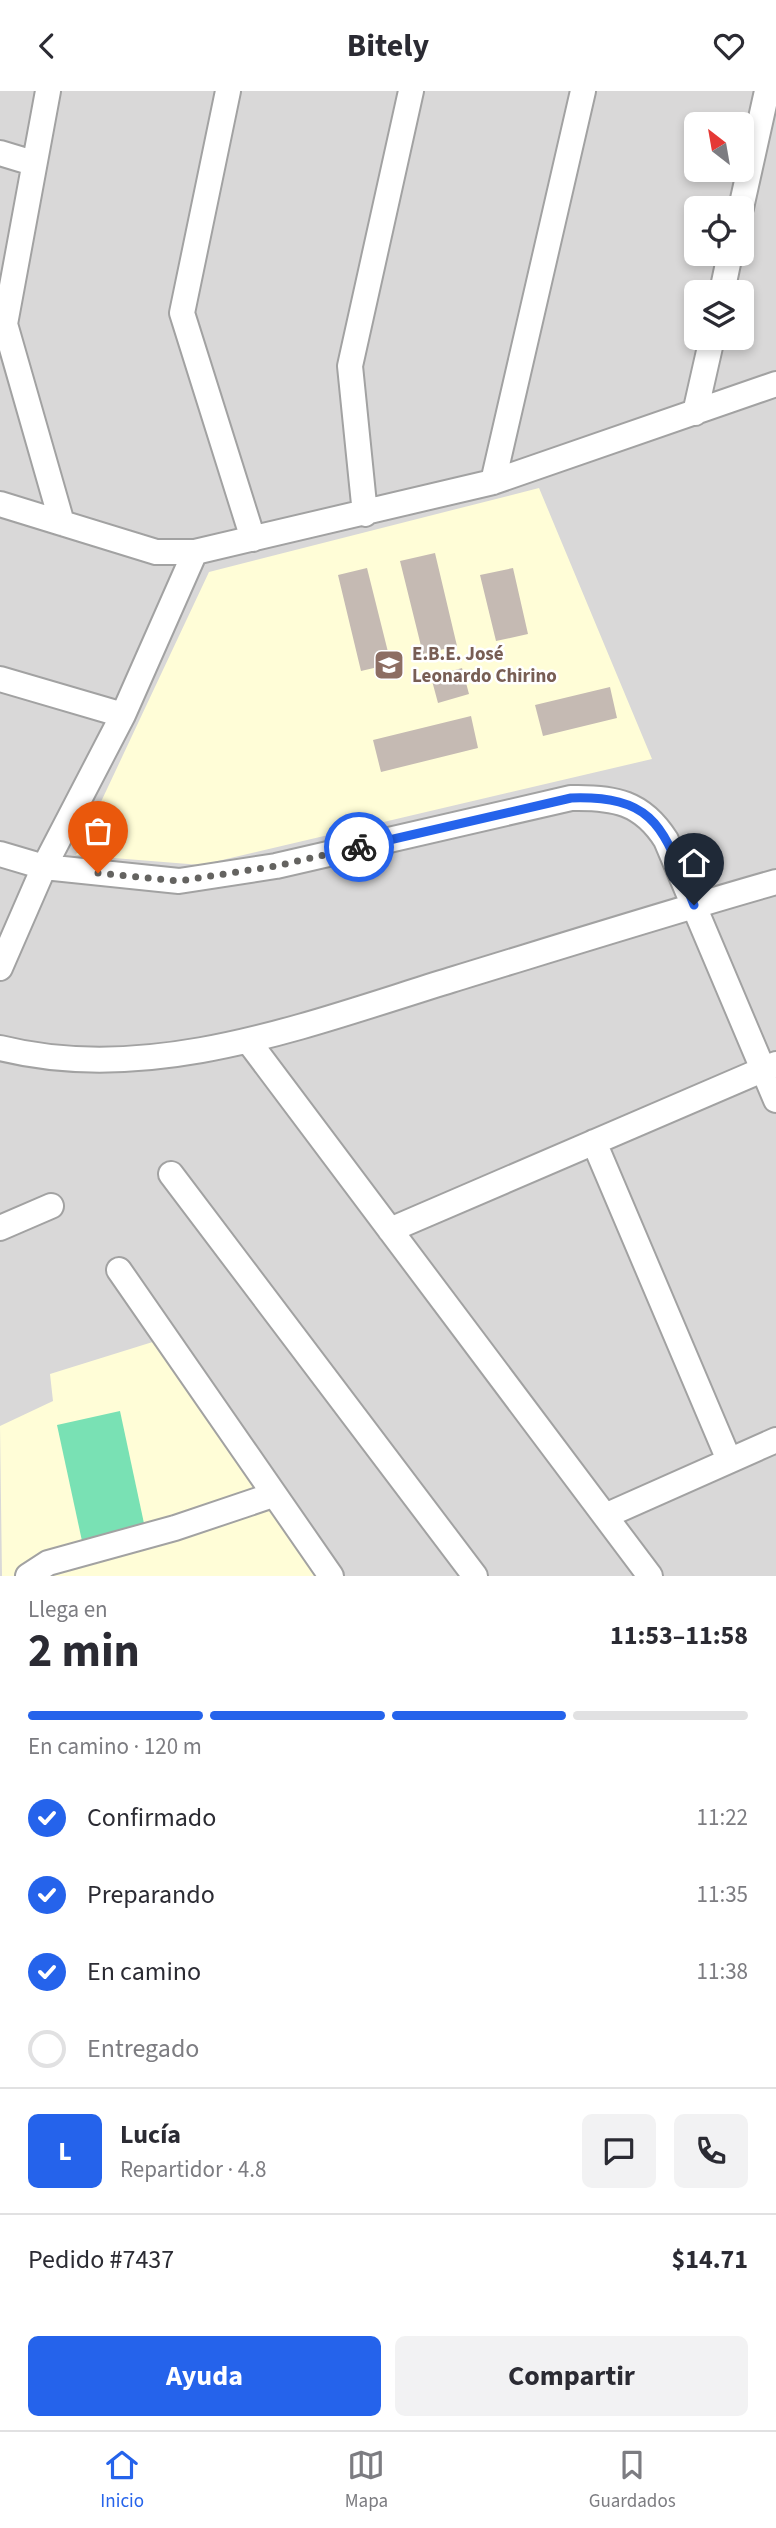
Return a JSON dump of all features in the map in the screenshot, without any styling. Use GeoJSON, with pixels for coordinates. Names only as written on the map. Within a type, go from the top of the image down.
{"type":"FeatureCollection","features":[{"type":"Feature","properties":{"kind":"street"},"geometry":{"type":"LineString","coordinates":[[48,91],[3,323],[62,523]]}},
{"type":"Feature","properties":{"kind":"street"},"geometry":{"type":"LineString","coordinates":[[228,91],[182,313],[253,539]]}},
{"type":"Feature","properties":{"kind":"street"},"geometry":{"type":"LineString","coordinates":[[365,514],[350,366],[411,91]]}},
{"type":"Feature","properties":{"kind":"street"},"geometry":{"type":"LineString","coordinates":[[493,482],[583,91]]}},
{"type":"Feature","properties":{"kind":"street"},"geometry":{"type":"LineString","coordinates":[[744,196],[767,91]]}},
{"type":"Feature","properties":{"kind":"street"},"geometry":{"type":"LineString","coordinates":[[0,153],[33,163]]}},
{"type":"Feature","properties":{"kind":"street"},"geometry":{"type":"LineString","coordinates":[[695,412],[709,350]]}},
{"type":"Feature","properties":{"kind":"street"},"geometry":{"type":"LineString","coordinates":[[0,504],[156,552],[195,552],[493,482],[776,384]]}},
{"type":"Feature","properties":{"kind":"street"},"geometry":{"type":"LineString","coordinates":[[0,968],[44,867],[123,715],[195,552]]}},
{"type":"Feature","properties":{"kind":"street"},"geometry":{"type":"LineString","coordinates":[[0,680],[123,715]]}},
{"type":"Feature","properties":{"kind":"street"},"geometry":{"type":"LineString","coordinates":[[0,854],[44,867],[179,881],[276,866],[571,798],[606,797],[642,811],[656,823],[666,840],[769,1066],[776,1100]]}},
{"type":"Feature","properties":{"kind":"street"},"geometry":{"type":"LineString","coordinates":[[0,1048],[31,1056],[128,1059],[249,1042],[776,882]]}},
{"type":"Feature","properties":{"kind":"street"},"geometry":{"type":"LineString","coordinates":[[249,1042],[650,1576]]}},
{"type":"Feature","properties":{"kind":"street"},"geometry":{"type":"LineString","coordinates":[[390,1230],[769,1066]]}},
{"type":"Feature","properties":{"kind":"street"},"geometry":{"type":"LineString","coordinates":[[594,1142],[729,1461]]}},
{"type":"Feature","properties":{"kind":"street"},"geometry":{"type":"LineString","coordinates":[[171,1174],[475,1576]]}},
{"type":"Feature","properties":{"kind":"street"},"geometry":{"type":"LineString","coordinates":[[0,1228],[51,1206]]}},
{"type":"Feature","properties":{"kind":"street"},"geometry":{"type":"LineString","coordinates":[[119,1270],[331,1576]]}},
{"type":"Feature","properties":{"kind":"street"},"geometry":{"type":"LineString","coordinates":[[605,1516],[776,1440]]}},
{"type":"Feature","properties":{"kind":"street"},"geometry":{"type":"LineString","coordinates":[[28,1576],[48,1563],[175,1528],[273,1495]]}},
{"type":"Feature","properties":{"kind":"shaded area"},"geometry":{"type":"Polygon","coordinates":[[[0,91],[776,91],[776,1576],[0,1576],[0,91]]]}},
{"type":"Feature","properties":{"kind":"shaded area","name":"E.B.E. José Leonardo Chirino"},"geometry":{"type":"Polygon","coordinates":[[[539,488],[652,759],[201,865],[76,855],[209,572],[539,488]]]}},
{"type":"Feature","properties":{"kind":"shaded area"},"geometry":{"type":"Polygon","coordinates":[[[159,1340],[329,1576],[2,1576],[0,1426],[53,1401],[50,1374],[159,1340]]]}},
{"type":"Feature","properties":{"kind":"green space"},"geometry":{"type":"Polygon","coordinates":[[[120,1411],[145,1528],[82,1541],[57,1425],[120,1411]]]}},
{"type":"Feature","properties":{"kind":"building"},"geometry":{"type":"Polygon","coordinates":[[[435,553],[457,646],[423,654],[400,561],[435,553]]]}},
{"type":"Feature","properties":{"kind":"building"},"geometry":{"type":"Polygon","coordinates":[[[367,568],[391,664],[361,671],[338,575],[367,568]]]}},
{"type":"Feature","properties":{"kind":"building"},"geometry":{"type":"Polygon","coordinates":[[[513,568],[528,634],[496,641],[480,575],[513,568]]]}},
{"type":"Feature","properties":{"kind":"building"},"geometry":{"type":"Polygon","coordinates":[[[462,668],[469,694],[438,703],[431,677],[462,668]]]}},
{"type":"Feature","properties":{"kind":"building"},"geometry":{"type":"Polygon","coordinates":[[[610,687],[617,718],[543,736],[535,705],[610,687]]]}},
{"type":"Feature","properties":{"kind":"building"},"geometry":{"type":"Polygon","coordinates":[[[471,716],[478,748],[381,772],[373,740],[471,716]]]}},
{"type":"Feature","properties":{"kind":"way so far"},"geometry":{"type":"LineString","coordinates":[[98,873],[179,881],[276,866],[359,847]]}},
{"type":"Feature","properties":{"kind":"place","name":"E.B.E. José Leonardo Chirino"},"geometry":{"type":"Point","coordinates":[389,665]}},
{"type":"Feature","properties":{"kind":"route"},"geometry":{"type":"LineString","coordinates":[[359,847],[571,798],[606,797],[642,811],[656,823],[694,905]]}}]}
